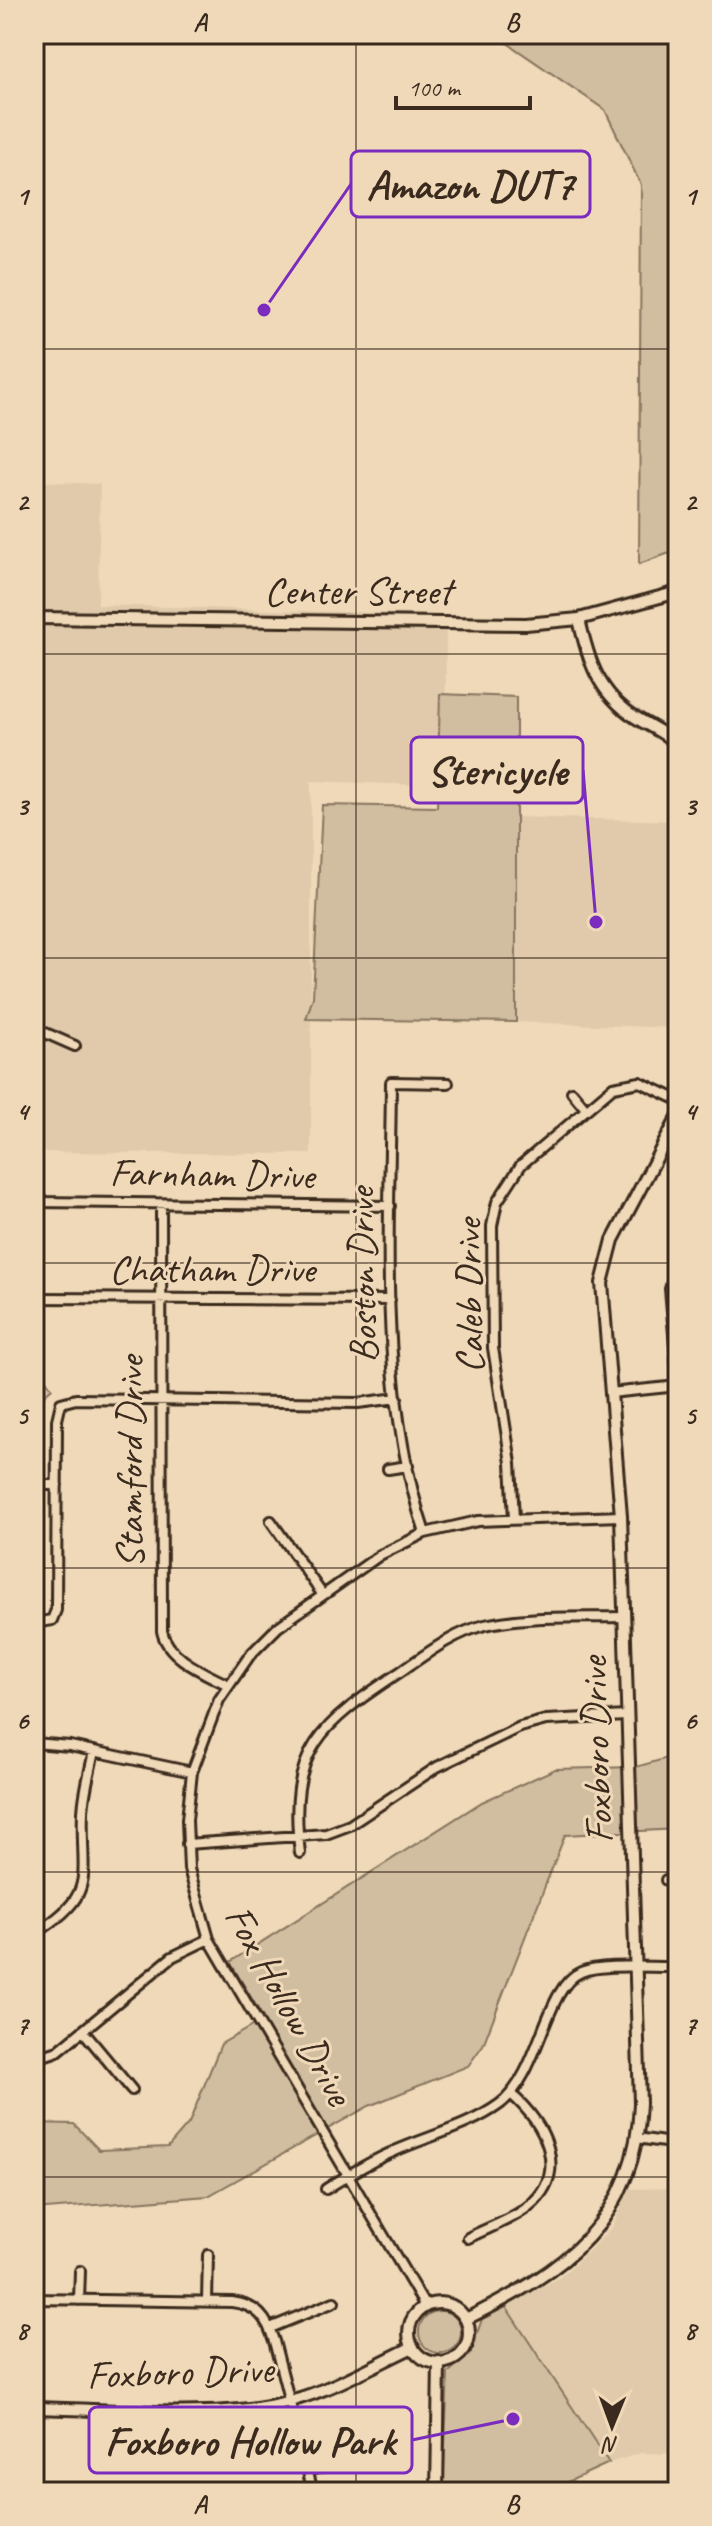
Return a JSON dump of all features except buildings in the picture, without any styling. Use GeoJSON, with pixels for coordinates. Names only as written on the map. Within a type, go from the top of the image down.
{"type":"FeatureCollection","features":[{"type":"Feature","properties":{"kind":"street","name":"Center Street"},"geometry":{"type":"LineString","coordinates":[[34,618],[375,625],[526,624],[579,619],[678,592]]}},
{"type":"Feature","properties":{"kind":"street"},"geometry":{"type":"LineString","coordinates":[[579,619],[589,661],[602,686],[625,710],[678,744]]}},
{"type":"Feature","properties":{"kind":"street"},"geometry":{"type":"LineString","coordinates":[[34,1028],[75,1046]]}},
{"type":"Feature","properties":{"kind":"street","name":"Boston Drive"},"geometry":{"type":"LineString","coordinates":[[425,1533],[408,1466],[390,1355],[391,1082],[448,1083]]}},
{"type":"Feature","properties":{"kind":"street","name":"Caleb Drive"},"geometry":{"type":"LineString","coordinates":[[514,1519],[511,1463],[493,1348],[494,1210],[514,1172],[613,1087],[627,1082],[645,1083],[678,1100]]}},
{"type":"Feature","properties":{"kind":"street"},"geometry":{"type":"LineString","coordinates":[[572,1092],[586,1109]]}},
{"type":"Feature","properties":{"kind":"street","name":"Foxboro Drive"},"geometry":{"type":"LineString","coordinates":[[466,2319],[544,2278],[582,2247],[619,2193],[637,2138],[640,2103],[621,1516],[602,1301],[605,1264],[617,1232],[678,1117]]}},
{"type":"Feature","properties":{"kind":"street","name":"Farnham Drive"},"geometry":{"type":"LineString","coordinates":[[34,1202],[390,1206]]}},
{"type":"Feature","properties":{"kind":"street","name":"Stamford Drive"},"geometry":{"type":"LineString","coordinates":[[161,1204],[163,1637],[173,1651],[228,1685]]}},
{"type":"Feature","properties":{"kind":"street"},"geometry":{"type":"LineString","coordinates":[[678,1264],[670,1289],[678,1380]]}},
{"type":"Feature","properties":{"kind":"street","name":"Chatham Drive"},"geometry":{"type":"LineString","coordinates":[[34,1298],[390,1300]]}},
{"type":"Feature","properties":{"kind":"street"},"geometry":{"type":"LineString","coordinates":[[610,1393],[678,1386]]}},
{"type":"Feature","properties":{"kind":"street"},"geometry":{"type":"LineString","coordinates":[[34,1623],[52,1620],[56,1605],[57,1420],[61,1403],[76,1399],[358,1403],[397,1398]]}},
{"type":"Feature","properties":{"kind":"street"},"geometry":{"type":"LineString","coordinates":[[388,1469],[408,1466]]}},
{"type":"Feature","properties":{"kind":"street"},"geometry":{"type":"LineString","coordinates":[[34,1485],[57,1485]]}},
{"type":"Feature","properties":{"kind":"street","name":"Fox Hollow Drive"},"geometry":{"type":"LineString","coordinates":[[425,2306],[209,1939],[194,1892],[187,1844],[192,1772],[205,1730],[228,1685],[264,1639],[322,1594],[380,1555],[425,1533],[460,1524],[621,1516]]}},
{"type":"Feature","properties":{"kind":"street"},"geometry":{"type":"LineString","coordinates":[[271,1521],[322,1594]]}},
{"type":"Feature","properties":{"kind":"street"},"geometry":{"type":"LineString","coordinates":[[300,1853],[297,1804],[302,1770],[317,1739],[346,1708],[441,1644],[474,1628],[511,1621],[624,1617]]}},
{"type":"Feature","properties":{"kind":"street"},"geometry":{"type":"LineString","coordinates":[[187,1844],[298,1838],[343,1828],[437,1767],[528,1723],[627,1716]]}},
{"type":"Feature","properties":{"kind":"street"},"geometry":{"type":"LineString","coordinates":[[34,1743],[94,1751],[192,1772]]}},
{"type":"Feature","properties":{"kind":"street"},"geometry":{"type":"LineString","coordinates":[[34,1934],[72,1904],[82,1891],[83,1808],[94,1751]]}},
{"type":"Feature","properties":{"kind":"street"},"geometry":{"type":"LineString","coordinates":[[666,1880],[678,1880]]}},
{"type":"Feature","properties":{"kind":"street"},"geometry":{"type":"LineString","coordinates":[[34,2059],[58,2051],[172,1957],[209,1939]]}},
{"type":"Feature","properties":{"kind":"street"},"geometry":{"type":"LineString","coordinates":[[326,2189],[392,2152],[485,2114],[511,2094],[527,2073],[566,1983],[589,1970],[678,1967]]}},
{"type":"Feature","properties":{"kind":"street"},"geometry":{"type":"LineString","coordinates":[[83,2031],[132,2090]]}},
{"type":"Feature","properties":{"kind":"street"},"geometry":{"type":"LineString","coordinates":[[468,2238],[524,2209],[541,2192],[548,2177],[551,2153],[547,2136],[533,2115],[511,2094]]}},
{"type":"Feature","properties":{"kind":"street"},"geometry":{"type":"LineString","coordinates":[[637,2138],[678,2144]]}},
{"type":"Feature","properties":{"kind":"street"},"geometry":{"type":"LineString","coordinates":[[207,2302],[208,2255]]}},
{"type":"Feature","properties":{"kind":"street"},"geometry":{"type":"LineString","coordinates":[[79,2300],[80,2271]]}},
{"type":"Feature","properties":{"kind":"street"},"geometry":{"type":"LineString","coordinates":[[34,2299],[207,2302],[251,2307],[261,2313],[270,2328],[313,2492]]}},
{"type":"Feature","properties":{"kind":"street"},"geometry":{"type":"LineString","coordinates":[[270,2328],[334,2302]]}},
{"type":"Feature","properties":{"kind":"street"},"geometry":{"type":"LineString","coordinates":[[445,2303],[457,2309],[466,2319],[469,2335],[466,2346],[455,2358],[439,2362],[427,2360],[413,2347],[411,2324],[425,2306],[445,2303]]}},
{"type":"Feature","properties":{"kind":"street","name":"Foxboro Drive"},"geometry":{"type":"LineString","coordinates":[[34,2408],[214,2411],[290,2401],[341,2383],[413,2347]]}},
{"type":"Feature","properties":{"kind":"street"},"geometry":{"type":"LineString","coordinates":[[437,2492],[439,2362]]}},
{"type":"Feature","properties":{"kind":"street"},"geometry":{"type":"LineString","coordinates":[[307,2471],[364,2456]]}},
{"type":"Feature","properties":{"kind":"shaded area"},"geometry":{"type":"Polygon","coordinates":[[[494,34],[678,34],[678,550],[639,564],[641,185],[605,110],[494,34]]]}},
{"type":"Feature","properties":{"kind":"shaded area"},"geometry":{"type":"Polygon","coordinates":[[[34,481],[100,484],[98,605],[446,615],[445,786],[311,781],[311,1154],[34,1152],[34,481]]]}},
{"type":"Feature","properties":{"kind":"shaded area"},"geometry":{"type":"Polygon","coordinates":[[[440,694],[516,697],[516,1022],[306,1019],[313,997],[322,805],[437,807],[440,694]]]}},
{"type":"Feature","properties":{"kind":"shaded area"},"geometry":{"type":"Polygon","coordinates":[[[514,817],[678,821],[678,1028],[514,1022],[514,817]]]}},
{"type":"Feature","properties":{"kind":"shaded area"},"geometry":{"type":"Polygon","coordinates":[[[34,1363],[52,1388],[44,1395],[42,1409],[34,1409],[34,1363]]]}},
{"type":"Feature","properties":{"kind":"shaded area"},"geometry":{"type":"Polygon","coordinates":[[[678,1755],[678,1829],[565,1835],[483,2045],[468,2066],[369,2106],[208,2196],[34,2210],[34,2123],[74,2124],[99,2150],[168,2147],[189,2123],[221,2044],[264,2019],[230,1962],[482,1802],[555,1769],[636,1767],[678,1755]]]}},
{"type":"Feature","properties":{"kind":"shaded area"},"geometry":{"type":"Polygon","coordinates":[[[678,2188],[678,2454],[641,2453],[609,2463],[506,2307],[560,2277],[589,2251],[612,2227],[630,2189],[678,2188]]]}},
{"type":"Feature","properties":{"kind":"shaded area"},"geometry":{"type":"Polygon","coordinates":[[[506,2307],[609,2463],[546,2492],[443,2492],[448,2373],[471,2351],[482,2319],[506,2307]]]}},
{"type":"Feature","properties":{"kind":"shaded area"},"geometry":{"type":"Polygon","coordinates":[[[440,2311],[455,2317],[461,2332],[455,2347],[440,2353],[425,2347],[419,2332],[425,2317],[440,2311]]]}},
{"type":"Feature","properties":{"kind":"place","name":"Amazon DUT7"},"geometry":{"type":"Point","coordinates":[264,310]}},
{"type":"Feature","properties":{"kind":"place","name":"Stericycle"},"geometry":{"type":"Point","coordinates":[596,922]}},
{"type":"Feature","properties":{"kind":"place","name":"Foxboro Hollow Park"},"geometry":{"type":"Point","coordinates":[513,2419]}}]}
